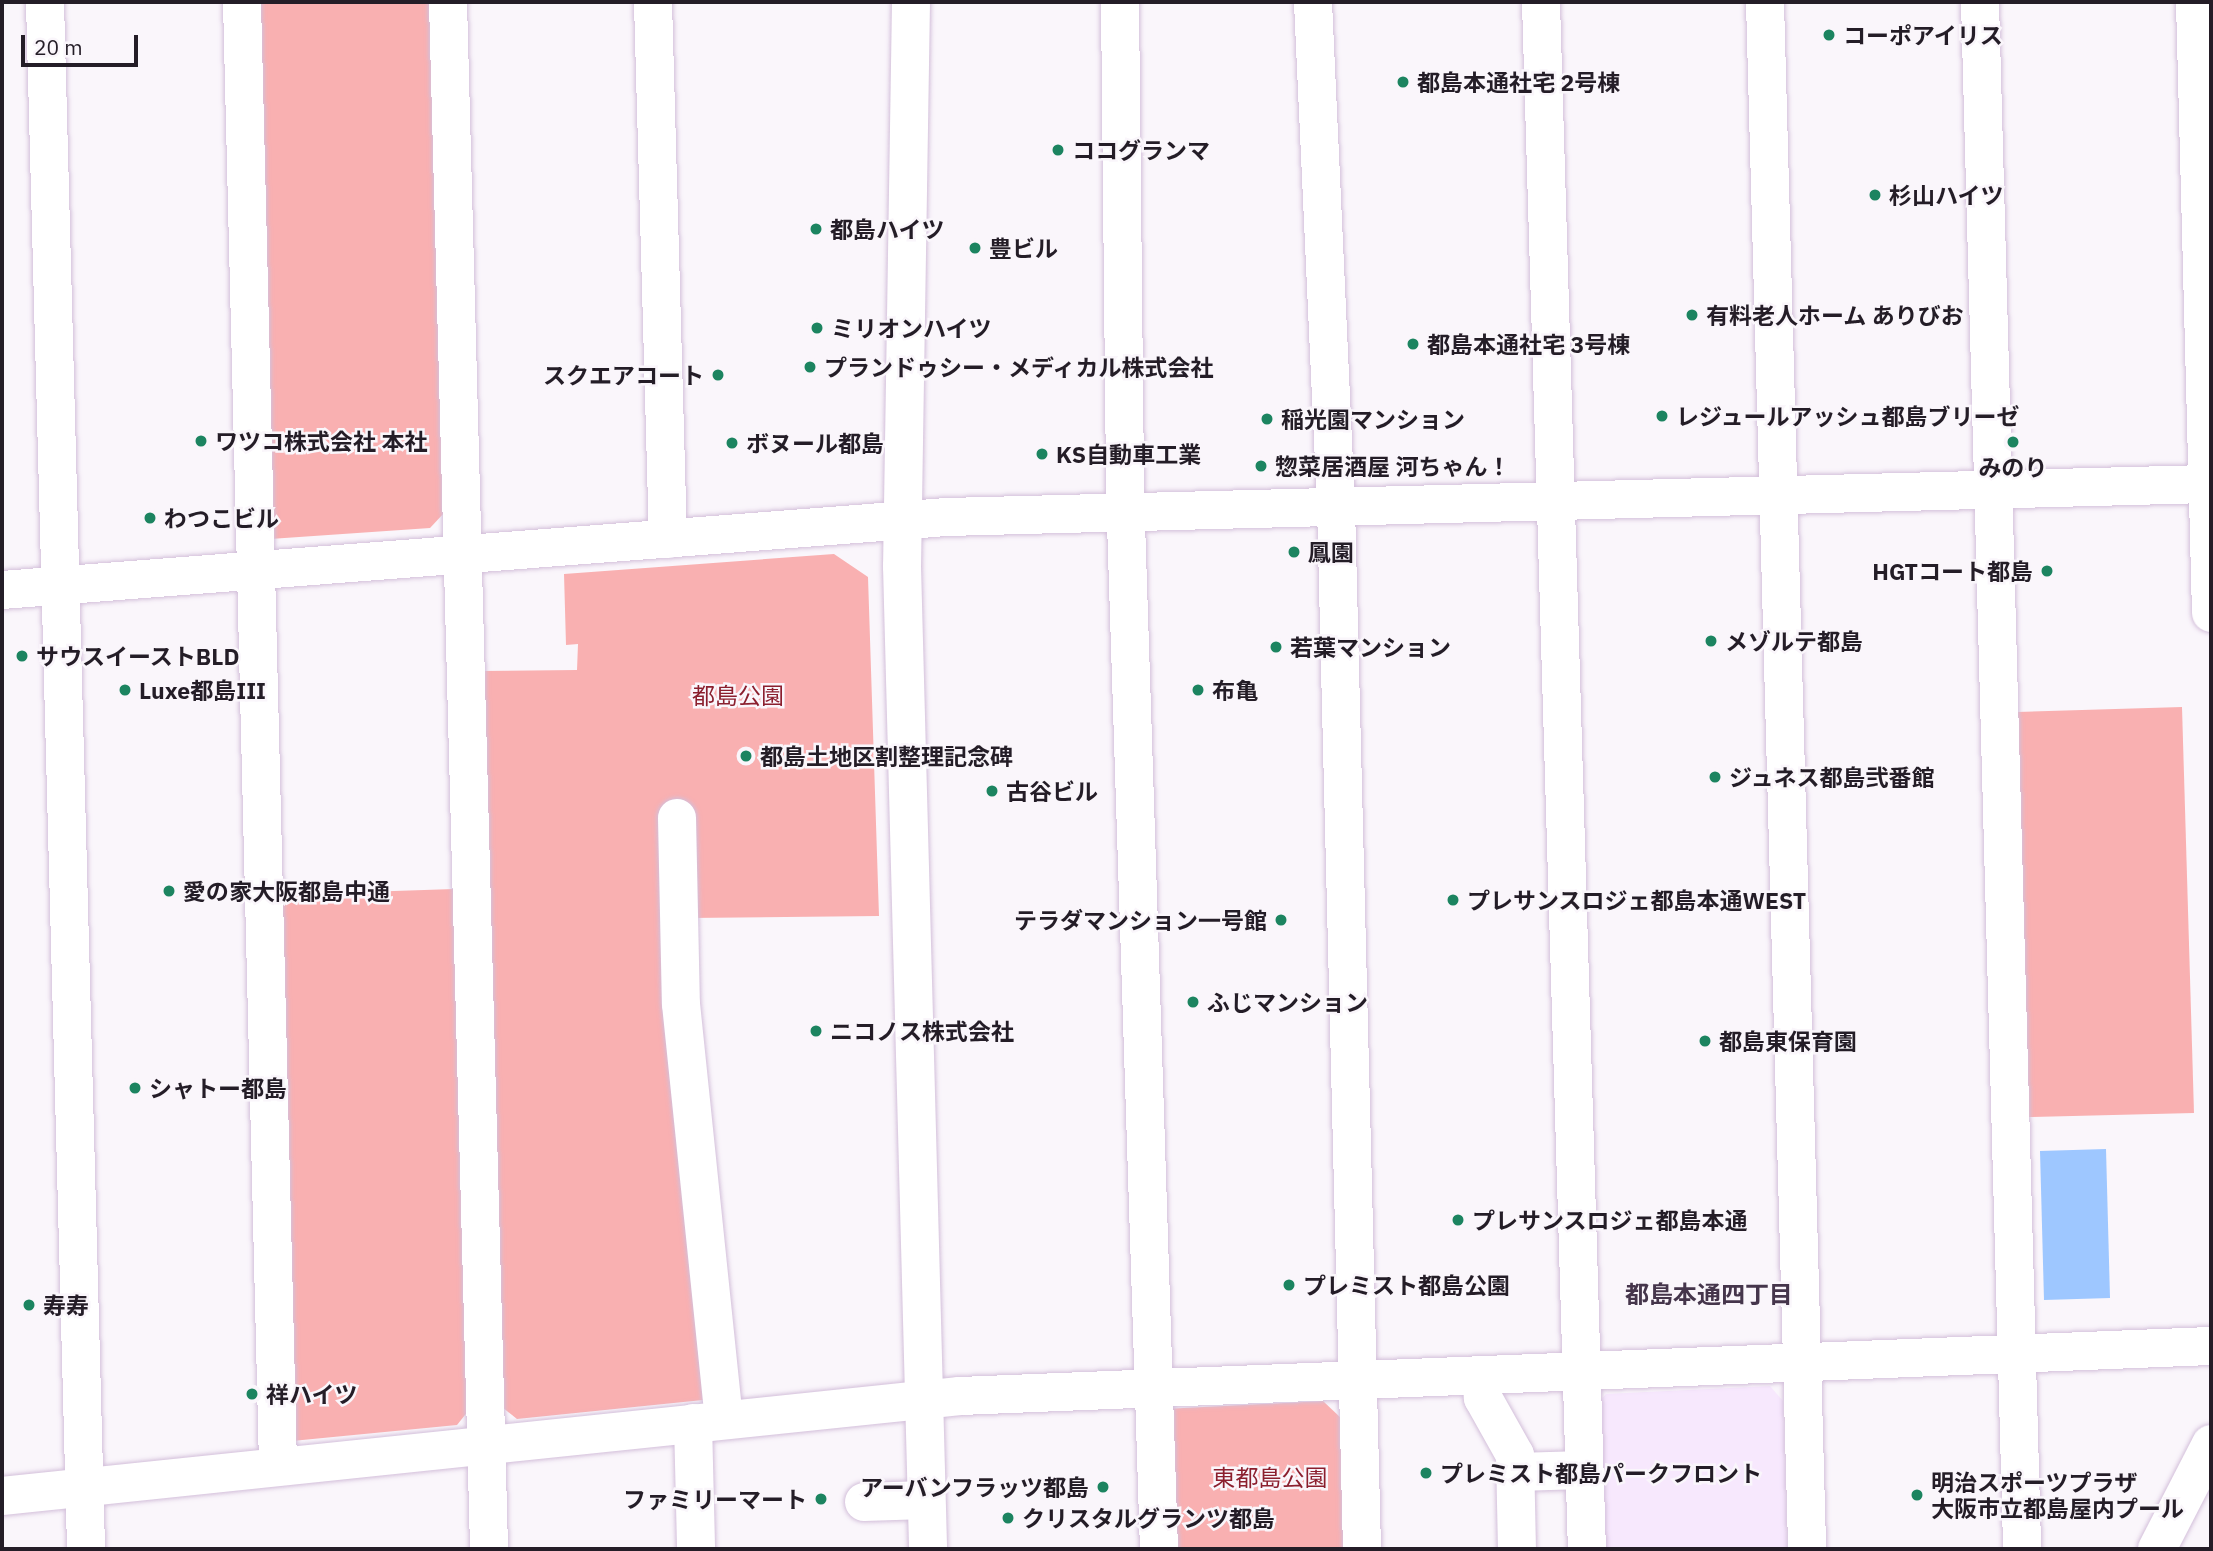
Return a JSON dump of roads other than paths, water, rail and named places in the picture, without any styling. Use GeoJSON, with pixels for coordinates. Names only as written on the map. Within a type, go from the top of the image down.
{"type":"FeatureCollection","features":[{"type":"Feature","properties":{"kind":"street"},"geometry":{"type":"LineString","coordinates":[[45,2],[86,1549]]}},
{"type":"Feature","properties":{"kind":"street"},"geometry":{"type":"LineString","coordinates":[[242,2],[278,1467]]}},
{"type":"Feature","properties":{"kind":"street"},"geometry":{"type":"LineString","coordinates":[[448,2],[489,1549]]}},
{"type":"Feature","properties":{"kind":"street"},"geometry":{"type":"LineString","coordinates":[[653,2],[668,539]]}},
{"type":"Feature","properties":{"kind":"street"},"geometry":{"type":"LineString","coordinates":[[911,2],[902,521],[928,1549]]}},
{"type":"Feature","properties":{"kind":"street"},"geometry":{"type":"LineString","coordinates":[[1120,2],[1125,513],[1159,1549]]}},
{"type":"Feature","properties":{"kind":"street"},"geometry":{"type":"LineString","coordinates":[[1313,2],[1336,507],[1362,1549]]}},
{"type":"Feature","properties":{"kind":"street"},"geometry":{"type":"LineString","coordinates":[[1541,2],[1587,1549]]}},
{"type":"Feature","properties":{"kind":"street"},"geometry":{"type":"LineString","coordinates":[[1765,2],[1807,1549]]}},
{"type":"Feature","properties":{"kind":"street"},"geometry":{"type":"LineString","coordinates":[[1980,2],[2022,1549]]}},
{"type":"Feature","properties":{"kind":"street"},"geometry":{"type":"LineString","coordinates":[[2195,2],[2210,484],[2211,613]]}},
{"type":"Feature","properties":{"kind":"street"},"geometry":{"type":"LineString","coordinates":[[2,590],[902,521],[2210,484]]}},
{"type":"Feature","properties":{"kind":"street"},"geometry":{"type":"LineString","coordinates":[[677,818],[681,1004],[708,1422],[695,1549]]}},
{"type":"Feature","properties":{"kind":"street"},"geometry":{"type":"LineString","coordinates":[[2,1496],[924,1399],[2211,1346]]}},
{"type":"Feature","properties":{"kind":"street"},"geometry":{"type":"LineString","coordinates":[[1482,1375],[1483,1398],[1516,1455],[1517,1549]]}},
{"type":"Feature","properties":{"kind":"street"},"geometry":{"type":"LineString","coordinates":[[2157,1549],[2211,1444]]}},
{"type":"Feature","properties":{"kind":"street"},"geometry":{"type":"LineString","coordinates":[[1516,1472],[1584,1470]]}},
{"type":"Feature","properties":{"kind":"street"},"geometry":{"type":"LineString","coordinates":[[864,1502],[926,1500]]}},
{"type":"Feature","properties":{"kind":"water"},"geometry":{"type":"Polygon","coordinates":[[[2106,1149],[2110,1298],[2044,1300],[2040,1151],[2106,1149]]]}},
{"type":"Feature","properties":{"kind":"place","name":"コーポアイリス"},"geometry":{"type":"Point","coordinates":[1829,35]}},
{"type":"Feature","properties":{"kind":"place","name":"都島本通社宅 2号棟"},"geometry":{"type":"Point","coordinates":[1403,82]}},
{"type":"Feature","properties":{"kind":"place","name":"ココグランマ"},"geometry":{"type":"Point","coordinates":[1058,150]}},
{"type":"Feature","properties":{"kind":"place","name":"杉山ハイツ"},"geometry":{"type":"Point","coordinates":[1875,195]}},
{"type":"Feature","properties":{"kind":"place","name":"都島ハイツ"},"geometry":{"type":"Point","coordinates":[816,229]}},
{"type":"Feature","properties":{"kind":"place","name":"豊ビル"},"geometry":{"type":"Point","coordinates":[975,248]}},
{"type":"Feature","properties":{"kind":"place","name":"有料老人ホーム ありびお"},"geometry":{"type":"Point","coordinates":[1692,315]}},
{"type":"Feature","properties":{"kind":"place","name":"ミリオンハイツ"},"geometry":{"type":"Point","coordinates":[817,328]}},
{"type":"Feature","properties":{"kind":"place","name":"都島本通社宅 3号棟"},"geometry":{"type":"Point","coordinates":[1413,344]}},
{"type":"Feature","properties":{"kind":"place","name":"プランドゥシー・メディカル株式会社"},"geometry":{"type":"Point","coordinates":[810,367]}},
{"type":"Feature","properties":{"kind":"place","name":"スクエアコート"},"geometry":{"type":"Point","coordinates":[718,375]}},
{"type":"Feature","properties":{"kind":"place","name":"レジュールアッシュ都島ブリーゼ"},"geometry":{"type":"Point","coordinates":[1662,416]}},
{"type":"Feature","properties":{"kind":"place","name":"稲光園マンション"},"geometry":{"type":"Point","coordinates":[1267,419]}},
{"type":"Feature","properties":{"kind":"place","name":"ワツコ株式会社 本社"},"geometry":{"type":"Point","coordinates":[201,441]}},
{"type":"Feature","properties":{"kind":"place","name":"みのり"},"geometry":{"type":"Point","coordinates":[2013,442]}},
{"type":"Feature","properties":{"kind":"place","name":"ボヌール都島"},"geometry":{"type":"Point","coordinates":[732,443]}},
{"type":"Feature","properties":{"kind":"place","name":"KS自動車工業"},"geometry":{"type":"Point","coordinates":[1042,454]}},
{"type":"Feature","properties":{"kind":"place","name":"惣菜居酒屋 河ちゃん！"},"geometry":{"type":"Point","coordinates":[1261,466]}},
{"type":"Feature","properties":{"kind":"place","name":"わつこビル"},"geometry":{"type":"Point","coordinates":[150,518]}},
{"type":"Feature","properties":{"kind":"place","name":"鳳園"},"geometry":{"type":"Point","coordinates":[1294,552]}},
{"type":"Feature","properties":{"kind":"place","name":"HGTコート都島"},"geometry":{"type":"Point","coordinates":[2047,571]}},
{"type":"Feature","properties":{"kind":"place","name":"メゾルテ都島"},"geometry":{"type":"Point","coordinates":[1711,641]}},
{"type":"Feature","properties":{"kind":"place","name":"若葉マンション"},"geometry":{"type":"Point","coordinates":[1276,647]}},
{"type":"Feature","properties":{"kind":"place","name":"サウスイーストBLD"},"geometry":{"type":"Point","coordinates":[22,656]}},
{"type":"Feature","properties":{"kind":"place","name":"Luxe都島III"},"geometry":{"type":"Point","coordinates":[125,690]}},
{"type":"Feature","properties":{"kind":"place","name":"布亀"},"geometry":{"type":"Point","coordinates":[1198,690]}},
{"type":"Feature","properties":{"kind":"place","name":"都島土地区割整理記念碑"},"geometry":{"type":"Point","coordinates":[746,756]}},
{"type":"Feature","properties":{"kind":"place","name":"ジュネス都島弐番館"},"geometry":{"type":"Point","coordinates":[1715,777]}},
{"type":"Feature","properties":{"kind":"place","name":"古谷ビル"},"geometry":{"type":"Point","coordinates":[992,791]}},
{"type":"Feature","properties":{"kind":"place","name":"愛の家大阪都島中通"},"geometry":{"type":"Point","coordinates":[169,891]}},
{"type":"Feature","properties":{"kind":"place","name":"プレサンスロジェ都島本通WEST"},"geometry":{"type":"Point","coordinates":[1453,900]}},
{"type":"Feature","properties":{"kind":"place","name":"テラダマンション一号館"},"geometry":{"type":"Point","coordinates":[1281,920]}},
{"type":"Feature","properties":{"kind":"place","name":"ふじマンション"},"geometry":{"type":"Point","coordinates":[1193,1002]}},
{"type":"Feature","properties":{"kind":"place","name":"ニコノス株式会社"},"geometry":{"type":"Point","coordinates":[816,1031]}},
{"type":"Feature","properties":{"kind":"place","name":"都島東保育園"},"geometry":{"type":"Point","coordinates":[1705,1041]}},
{"type":"Feature","properties":{"kind":"place","name":"シャトー都島"},"geometry":{"type":"Point","coordinates":[135,1088]}},
{"type":"Feature","properties":{"kind":"place","name":"プレサンスロジェ都島本通"},"geometry":{"type":"Point","coordinates":[1458,1220]}},
{"type":"Feature","properties":{"kind":"place","name":"プレミスト都島公園"},"geometry":{"type":"Point","coordinates":[1289,1285]}},
{"type":"Feature","properties":{"kind":"place","name":"寿寿"},"geometry":{"type":"Point","coordinates":[29,1305]}},
{"type":"Feature","properties":{"kind":"place","name":"祥ハイツ"},"geometry":{"type":"Point","coordinates":[252,1394]}},
{"type":"Feature","properties":{"kind":"place","name":"プレミスト都島パークフロント"},"geometry":{"type":"Point","coordinates":[1426,1473]}},
{"type":"Feature","properties":{"kind":"place","name":"アーバンフラッツ都島"},"geometry":{"type":"Point","coordinates":[1103,1487]}},
{"type":"Feature","properties":{"kind":"place","name":"明治スポーツプラザ 大阪市立都島屋内プール"},"geometry":{"type":"Point","coordinates":[1917,1495]}},
{"type":"Feature","properties":{"kind":"place","name":"ファミリーマート"},"geometry":{"type":"Point","coordinates":[821,1499]}},
{"type":"Feature","properties":{"kind":"place","name":"クリスタルグランツ都島"},"geometry":{"type":"Point","coordinates":[1008,1518]}},
{"type":"Feature","properties":{"kind":"district","name":"都島本通四丁目"},"geometry":{"type":"Point","coordinates":[1709,1295]}},
{"type":"Feature","properties":{"kind":"park label","name":"都島公園"},"geometry":{"type":"Point","coordinates":[738,695]}},
{"type":"Feature","properties":{"kind":"park label","name":"東都島公園"},"geometry":{"type":"Point","coordinates":[1270,1477]}}]}
